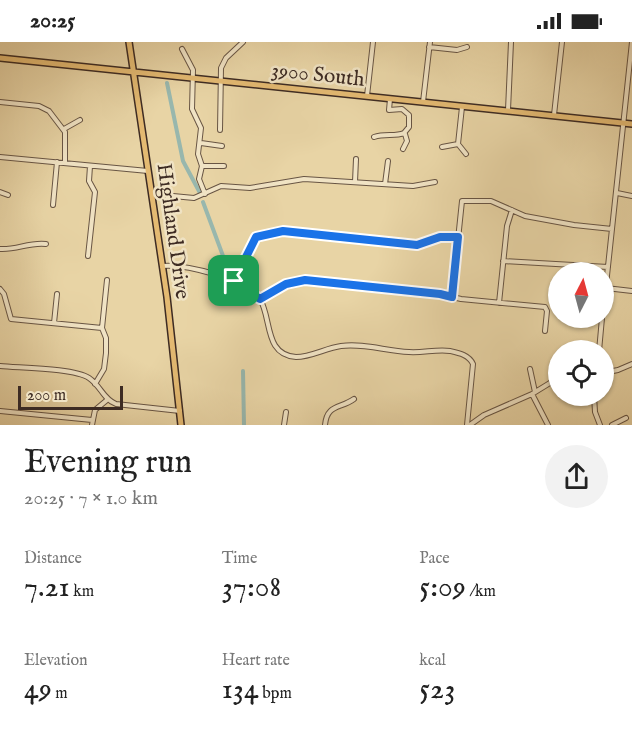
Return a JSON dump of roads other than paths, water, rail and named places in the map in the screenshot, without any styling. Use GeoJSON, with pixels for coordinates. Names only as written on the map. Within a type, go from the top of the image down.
{"type":"FeatureCollection","features":[{"type":"Feature","properties":{"kind":"main road","name":"Highland Drive"},"geometry":{"type":"LineString","coordinates":[[129,42],[162,266],[181,425]]}},
{"type":"Feature","properties":{"kind":"main road","name":"3900 South"},"geometry":{"type":"LineString","coordinates":[[0,58],[632,124]]}},
{"type":"Feature","properties":{"kind":"street"},"geometry":{"type":"LineString","coordinates":[[220,130],[219,80],[223,62],[243,42]]}},
{"type":"Feature","properties":{"kind":"street"},"geometry":{"type":"LineString","coordinates":[[366,96],[373,42]]}},
{"type":"Feature","properties":{"kind":"street"},"geometry":{"type":"LineString","coordinates":[[508,111],[511,42]]}},
{"type":"Feature","properties":{"kind":"street"},"geometry":{"type":"LineString","coordinates":[[554,116],[562,42]]}},
{"type":"Feature","properties":{"kind":"street"},"geometry":{"type":"LineString","coordinates":[[609,262],[632,42]]}},
{"type":"Feature","properties":{"kind":"street"},"geometry":{"type":"LineString","coordinates":[[423,102],[429,45],[457,50],[467,47]]}},
{"type":"Feature","properties":{"kind":"street"},"geometry":{"type":"LineString","coordinates":[[182,49],[192,68],[192,109],[201,128],[198,154],[202,166],[200,181],[205,194]]}},
{"type":"Feature","properties":{"kind":"street"},"geometry":{"type":"LineString","coordinates":[[374,137],[384,134],[399,135],[409,127],[409,115],[402,109],[389,110],[390,98]]}},
{"type":"Feature","properties":{"kind":"street"},"geometry":{"type":"LineString","coordinates":[[0,102],[44,108],[64,129],[67,140],[65,163]]}},
{"type":"Feature","properties":{"kind":"street"},"geometry":{"type":"LineString","coordinates":[[462,106],[458,144],[466,154]]}},
{"type":"Feature","properties":{"kind":"street"},"geometry":{"type":"LineString","coordinates":[[64,129],[80,120]]}},
{"type":"Feature","properties":{"kind":"street"},"geometry":{"type":"LineString","coordinates":[[403,149],[407,144],[404,133]]}},
{"type":"Feature","properties":{"kind":"street"},"geometry":{"type":"LineString","coordinates":[[201,143],[222,146]]}},
{"type":"Feature","properties":{"kind":"street"},"geometry":{"type":"LineString","coordinates":[[442,147],[458,144]]}},
{"type":"Feature","properties":{"kind":"street"},"geometry":{"type":"LineString","coordinates":[[0,157],[148,171]]}},
{"type":"Feature","properties":{"kind":"street"},"geometry":{"type":"LineString","coordinates":[[355,182],[356,159]]}},
{"type":"Feature","properties":{"kind":"street"},"geometry":{"type":"LineString","coordinates":[[385,184],[388,161]]}},
{"type":"Feature","properties":{"kind":"street"},"geometry":{"type":"LineString","coordinates":[[53,205],[57,162]]}},
{"type":"Feature","properties":{"kind":"street"},"geometry":{"type":"LineString","coordinates":[[88,256],[94,192],[89,181],[90,166]]}},
{"type":"Feature","properties":{"kind":"street"},"geometry":{"type":"LineString","coordinates":[[202,166],[224,166]]}},
{"type":"Feature","properties":{"kind":"street"},"geometry":{"type":"LineString","coordinates":[[152,194],[194,198],[221,186],[250,188],[295,180],[413,186],[435,182]]}},
{"type":"Feature","properties":{"kind":"street"},"geometry":{"type":"LineString","coordinates":[[0,192],[8,195]]}},
{"type":"Feature","properties":{"kind":"street"},"geometry":{"type":"LineString","coordinates":[[617,193],[632,196]]}},
{"type":"Feature","properties":{"kind":"street"},"geometry":{"type":"LineString","coordinates":[[452,297],[462,201],[490,201],[525,216],[612,229]]}},
{"type":"Feature","properties":{"kind":"street"},"geometry":{"type":"LineString","coordinates":[[499,303],[507,221],[512,210]]}},
{"type":"Feature","properties":{"kind":"street"},"geometry":{"type":"LineString","coordinates":[[234,281],[256,237],[273,233],[291,232],[417,245],[440,237],[458,237]]}},
{"type":"Feature","properties":{"kind":"street"},"geometry":{"type":"LineString","coordinates":[[0,249],[16,249],[32,243],[46,244]]}},
{"type":"Feature","properties":{"kind":"street"},"geometry":{"type":"LineString","coordinates":[[503,261],[548,264]]}},
{"type":"Feature","properties":{"kind":"street"},"geometry":{"type":"LineString","coordinates":[[162,266],[190,268],[234,281],[260,299],[272,341],[278,349],[289,356],[302,356],[341,346],[367,346],[412,353],[449,351],[466,356],[473,364],[469,425]]}},
{"type":"Feature","properties":{"kind":"street"},"geometry":{"type":"LineString","coordinates":[[95,384],[104,369],[106,353],[106,338],[102,328],[107,280]]}},
{"type":"Feature","properties":{"kind":"street"},"geometry":{"type":"LineString","coordinates":[[260,299],[286,284],[305,280],[440,294],[546,308],[545,331]]}},
{"type":"Feature","properties":{"kind":"street"},"geometry":{"type":"LineString","coordinates":[[0,289],[11,319],[102,328]]}},
{"type":"Feature","properties":{"kind":"street"},"geometry":{"type":"LineString","coordinates":[[614,289],[632,291]]}},
{"type":"Feature","properties":{"kind":"street"},"geometry":{"type":"LineString","coordinates":[[54,323],[57,294]]}},
{"type":"Feature","properties":{"kind":"street"},"geometry":{"type":"LineString","coordinates":[[614,371],[632,364]]}},
{"type":"Feature","properties":{"kind":"street"},"geometry":{"type":"LineString","coordinates":[[0,366],[79,374],[95,384],[107,400],[116,404],[180,411]]}},
{"type":"Feature","properties":{"kind":"street"},"geometry":{"type":"LineString","coordinates":[[530,369],[534,393],[548,425]]}},
{"type":"Feature","properties":{"kind":"street"},"geometry":{"type":"LineString","coordinates":[[469,425],[484,415],[534,393],[548,384]]}},
{"type":"Feature","properties":{"kind":"street"},"geometry":{"type":"LineString","coordinates":[[325,425],[326,415],[332,409],[354,399]]}},
{"type":"Feature","properties":{"kind":"street"},"geometry":{"type":"LineString","coordinates":[[0,411],[92,422],[95,410],[107,400]]}},
{"type":"Feature","properties":{"kind":"street"},"geometry":{"type":"LineString","coordinates":[[595,406],[600,425]]}},
{"type":"Feature","properties":{"kind":"street"},"geometry":{"type":"LineString","coordinates":[[284,425],[286,412]]}},
{"type":"Feature","properties":{"kind":"street"},"geometry":{"type":"LineString","coordinates":[[612,425],[626,418]]}},
{"type":"Feature","properties":{"kind":"waterway"},"geometry":{"type":"LineString","coordinates":[[167,83],[183,161],[200,193]]}},
{"type":"Feature","properties":{"kind":"waterway"},"geometry":{"type":"LineString","coordinates":[[203,202],[229,272]]}},
{"type":"Feature","properties":{"kind":"waterway"},"geometry":{"type":"LineString","coordinates":[[243,371],[244,425]]}}]}
